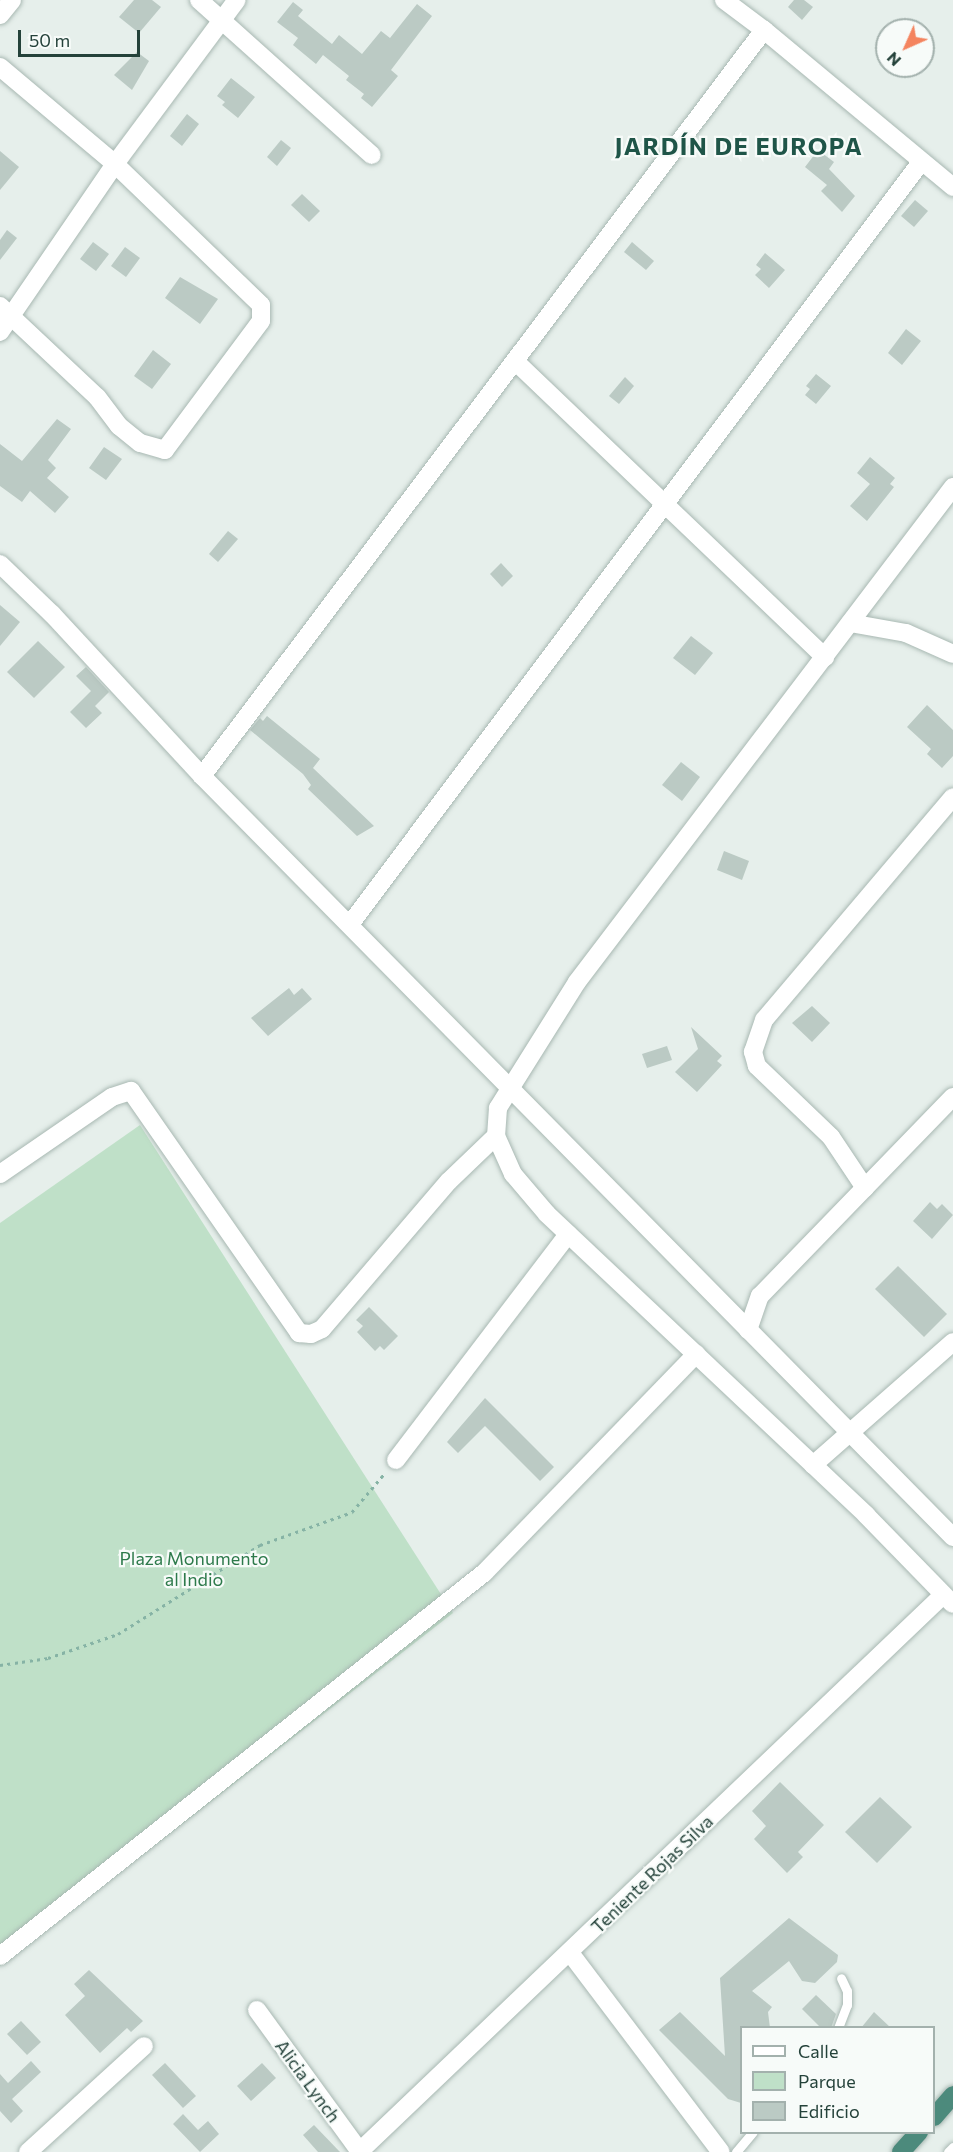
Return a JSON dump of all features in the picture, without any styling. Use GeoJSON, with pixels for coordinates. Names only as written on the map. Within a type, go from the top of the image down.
{"type":"FeatureCollection","features":[{"type":"Feature","properties":{"kind":"highway"},"geometry":{"type":"LineString","coordinates":[[935,2114],[953,2096]]}},
{"type":"Feature","properties":{"kind":"highway"},"geometry":{"type":"LineString","coordinates":[[901,2152],[918,2134]]}},
{"type":"Feature","properties":{"kind":"street"},"geometry":{"type":"LineString","coordinates":[[0,15],[12,0]]}},
{"type":"Feature","properties":{"kind":"street"},"geometry":{"type":"LineString","coordinates":[[199,0],[372,155]]}},
{"type":"Feature","properties":{"kind":"street"},"geometry":{"type":"LineString","coordinates":[[0,332],[6,310],[237,0]]}},
{"type":"Feature","properties":{"kind":"street"},"geometry":{"type":"LineString","coordinates":[[723,0],[764,30],[953,187]]}},
{"type":"Feature","properties":{"kind":"street"},"geometry":{"type":"LineString","coordinates":[[201,776],[764,30]]}},
{"type":"Feature","properties":{"kind":"street"},"geometry":{"type":"LineString","coordinates":[[0,67],[115,164],[261,305],[261,321],[165,450],[140,443],[119,426],[97,397],[6,310]]}},
{"type":"Feature","properties":{"kind":"street"},"geometry":{"type":"LineString","coordinates":[[351,923],[921,162]]}},
{"type":"Feature","properties":{"kind":"street"},"geometry":{"type":"LineString","coordinates":[[515,361],[825,657]]}},
{"type":"Feature","properties":{"kind":"street"},"geometry":{"type":"LineString","coordinates":[[948,1599],[813,1465],[568,1234],[513,1174],[496,1136],[498,1108],[511,1091],[577,982],[953,488]]}},
{"type":"Feature","properties":{"kind":"street"},"geometry":{"type":"LineString","coordinates":[[0,564],[52,614],[201,776],[351,923],[511,1091],[953,1537]]}},
{"type":"Feature","properties":{"kind":"street"},"geometry":{"type":"LineString","coordinates":[[850,623],[906,633],[953,654]]}},
{"type":"Feature","properties":{"kind":"street"},"geometry":{"type":"LineString","coordinates":[[865,1188],[831,1137],[757,1066],[753,1052],[764,1020],[953,797]]}},
{"type":"Feature","properties":{"kind":"street"},"geometry":{"type":"LineString","coordinates":[[0,1174],[112,1097],[131,1091],[299,1333],[311,1334],[322,1329],[448,1181],[496,1136]]}},
{"type":"Feature","properties":{"kind":"street"},"geometry":{"type":"LineString","coordinates":[[748,1330],[760,1296],[953,1097]]}},
{"type":"Feature","properties":{"kind":"street"},"geometry":{"type":"LineString","coordinates":[[396,1460],[568,1234]]}},
{"type":"Feature","properties":{"kind":"street"},"geometry":{"type":"LineString","coordinates":[[813,1465],[953,1342]]}},
{"type":"Feature","properties":{"kind":"street"},"geometry":{"type":"LineString","coordinates":[[0,1956],[484,1573],[696,1354]]}},
{"type":"Feature","properties":{"kind":"street","name":"Teniente Rojas Silva"},"geometry":{"type":"LineString","coordinates":[[360,2152],[948,1599]]}},
{"type":"Feature","properties":{"kind":"street"},"geometry":{"type":"LineString","coordinates":[[571,1954],[721,2152]]}},
{"type":"Feature","properties":{"kind":"street","name":"Alicia Lynch"},"geometry":{"type":"LineString","coordinates":[[256,2010],[360,2152]]}},
{"type":"Feature","properties":{"kind":"street"},"geometry":{"type":"LineString","coordinates":[[28,2152],[144,2046]]}},
{"type":"Feature","properties":{"kind":"lane"},"geometry":{"type":"LineString","coordinates":[[839,2026],[846,2005],[847,1991],[841,1978]]}},
{"type":"Feature","properties":{"kind":"lane"},"geometry":{"type":"LineString","coordinates":[[736,2152],[752,2134]]}},
{"type":"Feature","properties":{"kind":"lane"},"geometry":{"type":"LineString","coordinates":[[948,2152],[953,2147]]}},
{"type":"Feature","properties":{"kind":"path"},"geometry":{"type":"LineString","coordinates":[[0,1665],[48,1658],[118,1634],[260,1545],[352,1512],[396,1460]]}},
{"type":"Feature","properties":{"kind":"green space","name":"Plaza Monumento al Indio"},"geometry":{"type":"Polygon","coordinates":[[[140,1125],[453,1613],[0,1966],[0,1223],[140,1125]]]}},
{"type":"Feature","properties":{"kind":"building"},"geometry":{"type":"Polygon","coordinates":[[[134,0],[152,0],[161,7],[139,33],[119,17],[134,0]]]}},
{"type":"Feature","properties":{"kind":"building"},"geometry":{"type":"Polygon","coordinates":[[[794,0],[804,0],[813,7],[802,20],[788,7],[794,0]]]}},
{"type":"Feature","properties":{"kind":"building"},"geometry":{"type":"Polygon","coordinates":[[[293,2],[303,10],[298,16],[332,44],[339,35],[362,54],[381,31],[390,38],[417,4],[432,16],[391,70],[398,76],[372,107],[361,98],[364,94],[346,80],[349,76],[323,55],[316,64],[293,45],[298,38],[277,22],[293,2]]]}},
{"type":"Feature","properties":{"kind":"building"},"geometry":{"type":"Polygon","coordinates":[[[137,52],[149,61],[132,90],[114,75],[137,52]]]}},
{"type":"Feature","properties":{"kind":"building"},"geometry":{"type":"Polygon","coordinates":[[[231,78],[255,97],[238,118],[222,105],[225,102],[217,96],[231,78]]]}},
{"type":"Feature","properties":{"kind":"building"},"geometry":{"type":"Polygon","coordinates":[[[187,114],[199,124],[182,146],[170,136],[187,114]]]}},
{"type":"Feature","properties":{"kind":"building"},"geometry":{"type":"Polygon","coordinates":[[[281,140],[291,148],[277,166],[267,157],[281,140]]]}},
{"type":"Feature","properties":{"kind":"building"},"geometry":{"type":"Polygon","coordinates":[[[818,150],[834,162],[829,169],[855,196],[842,212],[821,191],[827,185],[805,167],[818,150]]]}},
{"type":"Feature","properties":{"kind":"building"},"geometry":{"type":"Polygon","coordinates":[[[0,151],[19,167],[0,190],[0,151]]]}},
{"type":"Feature","properties":{"kind":"building"},"geometry":{"type":"Polygon","coordinates":[[[302,194],[320,211],[309,222],[291,205],[302,194]]]}},
{"type":"Feature","properties":{"kind":"building"},"geometry":{"type":"Polygon","coordinates":[[[915,200],[928,211],[914,227],[901,216],[915,200]]]}},
{"type":"Feature","properties":{"kind":"building"},"geometry":{"type":"Polygon","coordinates":[[[7,230],[17,238],[0,260],[0,240],[7,230]]]}},
{"type":"Feature","properties":{"kind":"building"},"geometry":{"type":"Polygon","coordinates":[[[93,242],[109,254],[96,271],[80,259],[93,242]]]}},
{"type":"Feature","properties":{"kind":"building"},"geometry":{"type":"Polygon","coordinates":[[[632,242],[654,261],[646,270],[624,252],[632,242]]]}},
{"type":"Feature","properties":{"kind":"building"},"geometry":{"type":"Polygon","coordinates":[[[125,247],[140,258],[126,277],[111,266],[125,247]]]}},
{"type":"Feature","properties":{"kind":"building"},"geometry":{"type":"Polygon","coordinates":[[[765,253],[785,270],[769,288],[755,275],[761,269],[756,265],[765,253]]]}},
{"type":"Feature","properties":{"kind":"building"},"geometry":{"type":"Polygon","coordinates":[[[180,277],[218,299],[200,324],[165,298],[180,277]]]}},
{"type":"Feature","properties":{"kind":"building"},"geometry":{"type":"Polygon","coordinates":[[[906,329],[921,341],[902,365],[888,353],[906,329]]]}},
{"type":"Feature","properties":{"kind":"building"},"geometry":{"type":"Polygon","coordinates":[[[153,350],[171,364],[152,389],[134,376],[153,350]]]}},
{"type":"Feature","properties":{"kind":"building"},"geometry":{"type":"Polygon","coordinates":[[[816,374],[831,386],[816,404],[805,395],[810,389],[806,386],[816,374]]]}},
{"type":"Feature","properties":{"kind":"building"},"geometry":{"type":"Polygon","coordinates":[[[625,377],[634,386],[619,404],[609,396],[625,377]]]}},
{"type":"Feature","properties":{"kind":"building"},"geometry":{"type":"Polygon","coordinates":[[[57,419],[71,429],[48,460],[56,468],[47,478],[69,497],[55,513],[30,491],[22,502],[0,486],[0,444],[22,461],[57,419]]]}},
{"type":"Feature","properties":{"kind":"building"},"geometry":{"type":"Polygon","coordinates":[[[104,447],[122,459],[106,480],[89,468],[104,447]]]}},
{"type":"Feature","properties":{"kind":"building"},"geometry":{"type":"Polygon","coordinates":[[[870,457],[895,478],[890,484],[894,487],[867,521],[850,506],[870,484],[857,473],[870,457]]]}},
{"type":"Feature","properties":{"kind":"building"},"geometry":{"type":"Polygon","coordinates":[[[228,531],[238,539],[218,562],[209,554],[228,531]]]}},
{"type":"Feature","properties":{"kind":"building"},"geometry":{"type":"Polygon","coordinates":[[[501,563],[513,576],[502,587],[490,574],[501,563]]]}},
{"type":"Feature","properties":{"kind":"building"},"geometry":{"type":"Polygon","coordinates":[[[0,605],[20,622],[0,646],[0,605]]]}},
{"type":"Feature","properties":{"kind":"building"},"geometry":{"type":"Polygon","coordinates":[[[691,636],[713,653],[695,675],[673,658],[691,636]]]}},
{"type":"Feature","properties":{"kind":"building"},"geometry":{"type":"Polygon","coordinates":[[[38,641],[65,667],[34,698],[7,672],[38,641]]]}},
{"type":"Feature","properties":{"kind":"building"},"geometry":{"type":"Polygon","coordinates":[[[86,667],[109,692],[95,706],[102,713],[86,728],[70,712],[91,691],[76,676],[86,667]]]}},
{"type":"Feature","properties":{"kind":"building"},"geometry":{"type":"Polygon","coordinates":[[[927,705],[953,730],[953,756],[942,768],[927,754],[931,749],[907,727],[927,705]]]}},
{"type":"Feature","properties":{"kind":"building"},"geometry":{"type":"Polygon","coordinates":[[[267,716],[320,759],[313,768],[374,826],[357,836],[308,789],[311,785],[303,774],[250,730],[260,718],[263,721],[267,716]]]}},
{"type":"Feature","properties":{"kind":"building"},"geometry":{"type":"Polygon","coordinates":[[[681,762],[700,777],[682,801],[662,785],[681,762]]]}},
{"type":"Feature","properties":{"kind":"building"},"geometry":{"type":"Polygon","coordinates":[[[724,851],[749,861],[742,880],[717,870],[724,851]]]}},
{"type":"Feature","properties":{"kind":"building"},"geometry":{"type":"Polygon","coordinates":[[[289,988],[294,995],[302,988],[312,999],[268,1036],[251,1018],[289,988]]]}},
{"type":"Feature","properties":{"kind":"building"},"geometry":{"type":"Polygon","coordinates":[[[812,1006],[830,1023],[812,1042],[792,1023],[812,1006]]]}},
{"type":"Feature","properties":{"kind":"building"},"geometry":{"type":"Polygon","coordinates":[[[691,1027],[722,1056],[717,1061],[722,1065],[697,1092],[675,1072],[698,1049],[691,1027]]]}},
{"type":"Feature","properties":{"kind":"building"},"geometry":{"type":"Polygon","coordinates":[[[667,1046],[672,1060],[647,1068],[642,1054],[667,1046]]]}},
{"type":"Feature","properties":{"kind":"building"},"geometry":{"type":"Polygon","coordinates":[[[930,1202],[937,1209],[942,1204],[953,1215],[932,1239],[913,1221],[930,1202]]]}},
{"type":"Feature","properties":{"kind":"building"},"geometry":{"type":"Polygon","coordinates":[[[898,1266],[947,1314],[924,1337],[875,1289],[898,1266]]]}},
{"type":"Feature","properties":{"kind":"building"},"geometry":{"type":"Polygon","coordinates":[[[369,1307],[398,1336],[384,1350],[380,1346],[375,1351],[357,1332],[363,1326],[356,1320],[369,1307]]]}},
{"type":"Feature","properties":{"kind":"building"},"geometry":{"type":"Polygon","coordinates":[[[485,1398],[554,1467],[540,1481],[485,1426],[458,1453],[447,1442],[485,1398]]]}},
{"type":"Feature","properties":{"kind":"building"},"geometry":{"type":"Polygon","coordinates":[[[780,1782],[824,1825],[798,1852],[803,1857],[787,1873],[754,1839],[766,1826],[752,1811],[780,1782]]]}},
{"type":"Feature","properties":{"kind":"building"},"geometry":{"type":"Polygon","coordinates":[[[880,1797],[912,1827],[877,1863],[845,1832],[880,1797]]]}},
{"type":"Feature","properties":{"kind":"building"},"geometry":{"type":"Polygon","coordinates":[[[789,1918],[838,1955],[837,1962],[815,1983],[802,1981],[789,1961],[752,1991],[772,2007],[768,2012],[770,2026],[740,2026],[740,2103],[728,2099],[659,2030],[680,2012],[725,2056],[720,1978],[789,1918]]]}},
{"type":"Feature","properties":{"kind":"building"},"geometry":{"type":"Polygon","coordinates":[[[89,1970],[143,2021],[131,2032],[127,2028],[100,2053],[65,2015],[85,1996],[74,1984],[89,1970]]]}},
{"type":"Feature","properties":{"kind":"building"},"geometry":{"type":"Polygon","coordinates":[[[816,1995],[836,2014],[832,2026],[819,2026],[802,2009],[816,1995]]]}},
{"type":"Feature","properties":{"kind":"building"},"geometry":{"type":"Polygon","coordinates":[[[874,2012],[889,2026],[863,2026],[874,2012]]]}},
{"type":"Feature","properties":{"kind":"building"},"geometry":{"type":"Polygon","coordinates":[[[21,2021],[41,2042],[27,2055],[7,2034],[21,2021]]]}},
{"type":"Feature","properties":{"kind":"building"},"geometry":{"type":"Polygon","coordinates":[[[31,2061],[41,2072],[12,2099],[23,2111],[11,2123],[0,2111],[0,2074],[8,2083],[31,2061]]]}},
{"type":"Feature","properties":{"kind":"building"},"geometry":{"type":"Polygon","coordinates":[[[165,2063],[196,2096],[183,2108],[152,2075],[165,2063]]]}},
{"type":"Feature","properties":{"kind":"building"},"geometry":{"type":"Polygon","coordinates":[[[262,2063],[276,2078],[251,2101],[237,2086],[262,2063]]]}},
{"type":"Feature","properties":{"kind":"building"},"geometry":{"type":"Polygon","coordinates":[[[183,2114],[198,2130],[208,2121],[219,2134],[200,2152],[173,2124],[183,2114]]]}},
{"type":"Feature","properties":{"kind":"building"},"geometry":{"type":"Polygon","coordinates":[[[314,2125],[340,2152],[318,2152],[303,2135],[314,2125]]]}},
{"type":"Feature","properties":{"kind":"district","name":"JARDÍN DE EUROPA"},"geometry":{"type":"Point","coordinates":[739,146]}}]}
